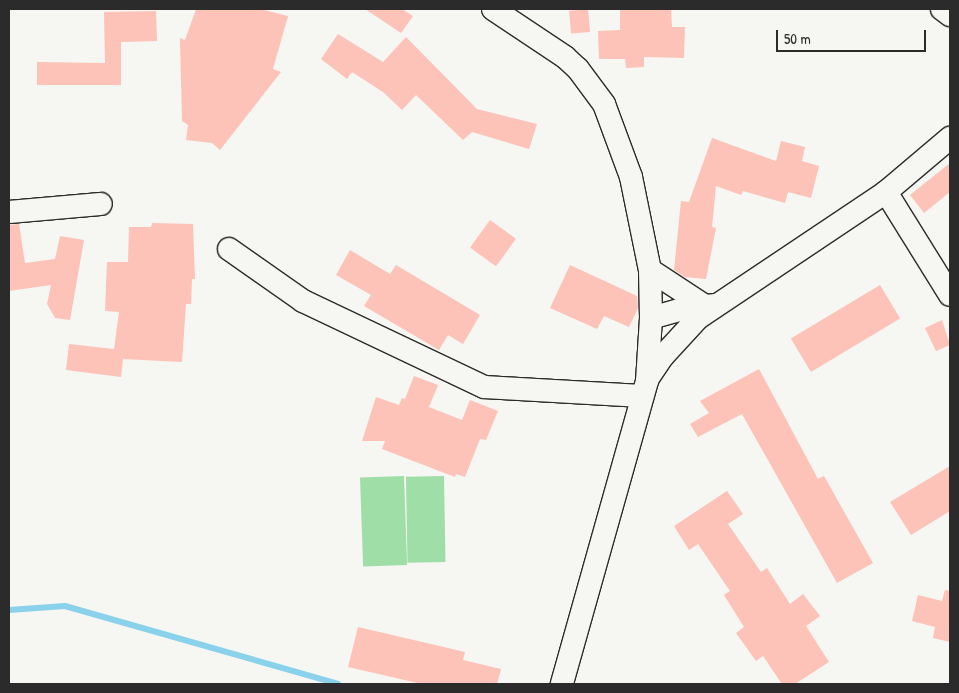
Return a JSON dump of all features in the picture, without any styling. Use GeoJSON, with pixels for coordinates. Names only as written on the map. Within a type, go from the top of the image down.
{"type":"FeatureCollection","features":[{"type":"Feature","properties":{"kind":"street"},"geometry":{"type":"LineString","coordinates":[[493,9],[564,56],[578,69],[604,104],[631,177],[650,270],[651,318],[644,388],[562,684]]}},
{"type":"Feature","properties":{"kind":"street"},"geometry":{"type":"LineString","coordinates":[[942,9],[950,15]]}},
{"type":"Feature","properties":{"kind":"street"},"geometry":{"type":"LineString","coordinates":[[644,388],[681,334],[711,306],[886,192],[950,138]]}},
{"type":"Feature","properties":{"kind":"street"},"geometry":{"type":"LineString","coordinates":[[886,192],[950,295]]}},
{"type":"Feature","properties":{"kind":"street"},"geometry":{"type":"LineString","coordinates":[[9,212],[101,204]]}},
{"type":"Feature","properties":{"kind":"street"},"geometry":{"type":"LineString","coordinates":[[229,249],[303,301],[484,387],[644,388]]}},
{"type":"Feature","properties":{"kind":"street"},"geometry":{"type":"LineString","coordinates":[[650,270],[711,306]]}},
{"type":"Feature","properties":{"kind":"street"},"geometry":{"type":"LineString","coordinates":[[651,318],[673,311],[711,306]]}},
{"type":"Feature","properties":{"kind":"green space"},"geometry":{"type":"Polygon","coordinates":[[[404,476],[407,565],[363,566],[360,478],[404,476]]]}},
{"type":"Feature","properties":{"kind":"green space"},"geometry":{"type":"Polygon","coordinates":[[[444,476],[446,562],[408,563],[406,477],[444,476]]]}},
{"type":"Feature","properties":{"kind":"building"},"geometry":{"type":"Polygon","coordinates":[[[196,9],[260,9],[288,16],[273,69],[281,72],[220,150],[212,143],[186,140],[188,125],[182,121],[180,38],[185,40],[196,9]]]}},
{"type":"Feature","properties":{"kind":"building"},"geometry":{"type":"Polygon","coordinates":[[[365,9],[402,9],[413,16],[401,33],[365,9]]]}},
{"type":"Feature","properties":{"kind":"building"},"geometry":{"type":"Polygon","coordinates":[[[588,9],[590,32],[571,34],[569,11],[588,9]]]}},
{"type":"Feature","properties":{"kind":"building"},"geometry":{"type":"Polygon","coordinates":[[[620,9],[671,9],[672,27],[685,27],[684,58],[644,57],[644,67],[626,68],[625,59],[599,59],[598,31],[620,30],[620,9]]]}},
{"type":"Feature","properties":{"kind":"building"},"geometry":{"type":"Polygon","coordinates":[[[156,11],[157,41],[121,42],[121,85],[37,85],[37,62],[105,63],[104,12],[156,11]]]}},
{"type":"Feature","properties":{"kind":"building"},"geometry":{"type":"Polygon","coordinates":[[[338,34],[383,62],[406,37],[477,109],[537,124],[529,149],[472,132],[463,140],[416,95],[402,110],[383,92],[352,72],[347,79],[321,59],[338,34]]]}},
{"type":"Feature","properties":{"kind":"building"},"geometry":{"type":"Polygon","coordinates":[[[712,138],[776,161],[781,141],[805,147],[802,161],[819,166],[811,198],[788,192],[785,203],[743,191],[741,195],[716,186],[712,227],[716,228],[706,279],[685,277],[674,270],[681,201],[689,202],[712,138]]]}},
{"type":"Feature","properties":{"kind":"building"},"geometry":{"type":"Polygon","coordinates":[[[950,163],[950,192],[924,213],[910,195],[950,163]]]}},
{"type":"Feature","properties":{"kind":"building"},"geometry":{"type":"Polygon","coordinates":[[[490,220],[516,239],[496,266],[470,248],[490,220]]]}},
{"type":"Feature","properties":{"kind":"building"},"geometry":{"type":"Polygon","coordinates":[[[152,223],[193,224],[195,279],[192,279],[191,304],[186,304],[182,362],[123,359],[121,377],[66,370],[69,344],[114,349],[119,312],[105,311],[107,262],[128,262],[129,227],[151,227],[152,223]]]}},
{"type":"Feature","properties":{"kind":"building"},"geometry":{"type":"Polygon","coordinates":[[[19,224],[25,263],[55,259],[60,236],[84,240],[70,320],[55,318],[47,304],[51,285],[9,291],[9,225],[19,224]]]}},
{"type":"Feature","properties":{"kind":"building"},"geometry":{"type":"Polygon","coordinates":[[[350,250],[390,274],[396,265],[480,315],[463,344],[448,335],[439,350],[364,306],[371,295],[336,275],[350,250]]]}},
{"type":"Feature","properties":{"kind":"building"},"geometry":{"type":"Polygon","coordinates":[[[570,265],[637,296],[638,308],[629,327],[604,316],[597,329],[550,308],[570,265]]]}},
{"type":"Feature","properties":{"kind":"building"},"geometry":{"type":"Polygon","coordinates":[[[880,285],[900,318],[811,372],[791,339],[880,285]]]}},
{"type":"Feature","properties":{"kind":"building"},"geometry":{"type":"Polygon","coordinates":[[[942,320],[950,345],[936,351],[925,328],[942,320]]]}},
{"type":"Feature","properties":{"kind":"building"},"geometry":{"type":"Polygon","coordinates":[[[759,369],[818,479],[824,476],[873,563],[837,583],[742,414],[698,437],[690,424],[709,413],[700,401],[759,369]]]}},
{"type":"Feature","properties":{"kind":"building"},"geometry":{"type":"Polygon","coordinates":[[[414,376],[438,385],[429,407],[462,420],[470,400],[498,411],[486,440],[480,439],[465,477],[456,474],[455,477],[382,449],[385,441],[362,441],[376,397],[399,405],[402,398],[405,399],[414,376]]]}},
{"type":"Feature","properties":{"kind":"building"},"geometry":{"type":"Polygon","coordinates":[[[950,466],[950,511],[911,535],[890,502],[950,466]]]}},
{"type":"Feature","properties":{"kind":"building"},"geometry":{"type":"Polygon","coordinates":[[[727,491],[743,514],[728,524],[761,572],[767,568],[790,604],[803,594],[820,616],[806,626],[829,662],[795,684],[782,684],[763,656],[756,661],[736,633],[744,627],[724,595],[730,591],[698,544],[689,550],[674,526],[727,491]]]}},
{"type":"Feature","properties":{"kind":"building"},"geometry":{"type":"Polygon","coordinates":[[[945,590],[950,591],[950,642],[933,638],[935,627],[912,621],[918,595],[942,601],[945,590]]]}},
{"type":"Feature","properties":{"kind":"building"},"geometry":{"type":"Polygon","coordinates":[[[358,627],[465,652],[463,660],[501,669],[497,684],[422,684],[348,667],[358,627]]]}},
{"type":"Feature","properties":{"kind":"waterway"},"geometry":{"type":"LineString","coordinates":[[9,610],[65,606],[338,684]]}}]}
